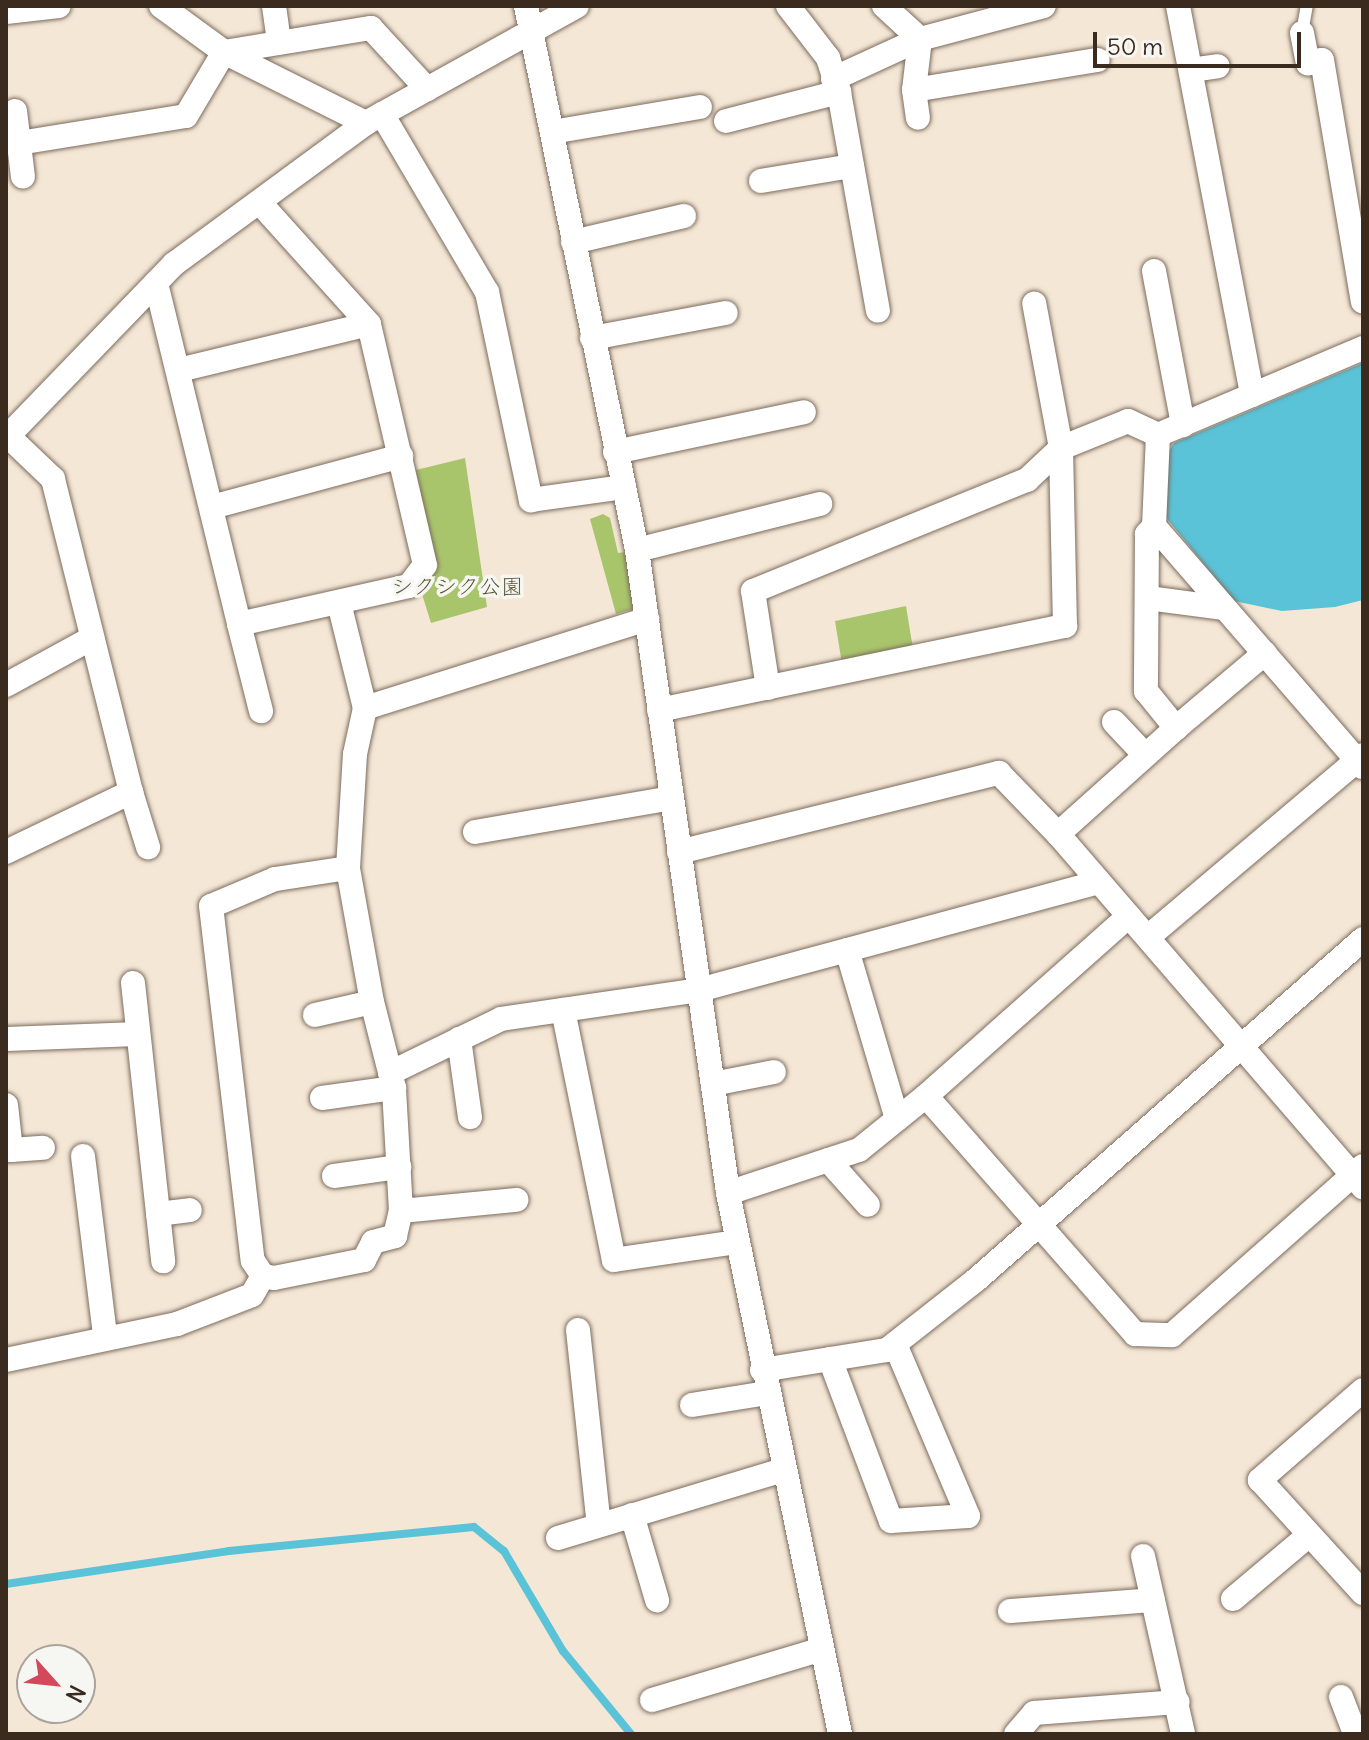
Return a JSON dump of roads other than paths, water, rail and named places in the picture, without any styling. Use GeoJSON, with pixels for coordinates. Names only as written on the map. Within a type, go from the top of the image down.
{"type":"FeatureCollection","features":[{"type":"Feature","properties":{"kind":"street"},"geometry":{"type":"LineString","coordinates":[[6,12],[59,6]]}},
{"type":"Feature","properties":{"kind":"street"},"geometry":{"type":"LineString","coordinates":[[161,6],[224,52],[374,118],[487,292],[531,500],[624,487]]}},
{"type":"Feature","properties":{"kind":"street"},"geometry":{"type":"LineString","coordinates":[[274,6],[279,43]]}},
{"type":"Feature","properties":{"kind":"street"},"geometry":{"type":"LineString","coordinates":[[526,6],[637,550],[728,1193],[764,1382],[840,1734]]}},
{"type":"Feature","properties":{"kind":"street"},"geometry":{"type":"LineString","coordinates":[[148,847],[131,792],[53,479],[7,437],[174,264],[374,118],[577,6]]}},
{"type":"Feature","properties":{"kind":"street"},"geometry":{"type":"LineString","coordinates":[[788,6],[828,58],[852,166],[878,311]]}},
{"type":"Feature","properties":{"kind":"street"},"geometry":{"type":"LineString","coordinates":[[884,6],[920,39]]}},
{"type":"Feature","properties":{"kind":"street"},"geometry":{"type":"LineString","coordinates":[[726,121],[836,86],[920,39],[1044,6]]}},
{"type":"Feature","properties":{"kind":"street"},"geometry":{"type":"LineString","coordinates":[[1178,6],[1191,70],[1227,202],[1252,395]]}},
{"type":"Feature","properties":{"kind":"street"},"geometry":{"type":"LineString","coordinates":[[224,52],[371,28],[427,89]]}},
{"type":"Feature","properties":{"kind":"street"},"geometry":{"type":"LineString","coordinates":[[1302,33],[1308,63],[1322,60],[1363,302]]}},
{"type":"Feature","properties":{"kind":"street"},"geometry":{"type":"LineString","coordinates":[[918,118],[914,90],[920,39]]}},
{"type":"Feature","properties":{"kind":"street"},"geometry":{"type":"LineString","coordinates":[[19,143],[186,116],[224,52]]}},
{"type":"Feature","properties":{"kind":"street"},"geometry":{"type":"LineString","coordinates":[[914,90],[1098,60]]}},
{"type":"Feature","properties":{"kind":"street"},"geometry":{"type":"LineString","coordinates":[[1191,70],[1218,66]]}},
{"type":"Feature","properties":{"kind":"street"},"geometry":{"type":"LineString","coordinates":[[552,132],[700,107]]}},
{"type":"Feature","properties":{"kind":"street"},"geometry":{"type":"LineString","coordinates":[[15,111],[23,177]]}},
{"type":"Feature","properties":{"kind":"street"},"geometry":{"type":"LineString","coordinates":[[761,181],[852,166]]}},
{"type":"Feature","properties":{"kind":"street"},"geometry":{"type":"LineString","coordinates":[[239,624],[409,586],[425,565],[369,324],[259,202]]}},
{"type":"Feature","properties":{"kind":"street"},"geometry":{"type":"LineString","coordinates":[[573,242],[684,216]]}},
{"type":"Feature","properties":{"kind":"street"},"geometry":{"type":"LineString","coordinates":[[1154,271],[1183,425]]}},
{"type":"Feature","properties":{"kind":"street"},"geometry":{"type":"LineString","coordinates":[[156,283],[261,711]]}},
{"type":"Feature","properties":{"kind":"street"},"geometry":{"type":"LineString","coordinates":[[659,710],[1065,626],[1061,448],[1034,303]]}},
{"type":"Feature","properties":{"kind":"street"},"geometry":{"type":"LineString","coordinates":[[592,338],[726,313]]}},
{"type":"Feature","properties":{"kind":"street"},"geometry":{"type":"LineString","coordinates":[[179,370],[369,324]]}},
{"type":"Feature","properties":{"kind":"street"},"geometry":{"type":"LineString","coordinates":[[768,688],[753,591],[1027,480],[1061,448],[1128,421],[1158,435],[1363,348]]}},
{"type":"Feature","properties":{"kind":"street"},"geometry":{"type":"LineString","coordinates":[[615,452],[804,412]]}},
{"type":"Feature","properties":{"kind":"street"},"geometry":{"type":"LineString","coordinates":[[1158,435],[1154,526],[1147,534],[1146,691],[1176,728]]}},
{"type":"Feature","properties":{"kind":"street"},"geometry":{"type":"LineString","coordinates":[[212,507],[401,456]]}},
{"type":"Feature","properties":{"kind":"street"},"geometry":{"type":"LineString","coordinates":[[637,550],[820,504]]}},
{"type":"Feature","properties":{"kind":"street"},"geometry":{"type":"LineString","coordinates":[[1148,937],[1361,760],[1154,526]]}},
{"type":"Feature","properties":{"kind":"street"},"geometry":{"type":"LineString","coordinates":[[1148,598],[1224,608]]}},
{"type":"Feature","properties":{"kind":"street"},"geometry":{"type":"LineString","coordinates":[[339,603],[365,708],[355,754],[348,868],[372,1002],[392,1080],[401,1211],[395,1236],[373,1242],[364,1260],[274,1278],[263,1276],[253,1261],[211,906],[275,879],[348,868]]}},
{"type":"Feature","properties":{"kind":"street"},"geometry":{"type":"LineString","coordinates":[[365,708],[647,619]]}},
{"type":"Feature","properties":{"kind":"street"},"geometry":{"type":"LineString","coordinates":[[6,685],[92,638]]}},
{"type":"Feature","properties":{"kind":"street"},"geometry":{"type":"LineString","coordinates":[[1058,834],[1265,653]]}},
{"type":"Feature","properties":{"kind":"street"},"geometry":{"type":"LineString","coordinates":[[1114,722],[1145,755]]}},
{"type":"Feature","properties":{"kind":"street"},"geometry":{"type":"LineString","coordinates":[[679,852],[999,773],[1058,834],[1240,1047],[1360,1176],[1172,1335],[1135,1334],[926,1096]]}},
{"type":"Feature","properties":{"kind":"street"},"geometry":{"type":"LineString","coordinates":[[6,852],[131,792]]}},
{"type":"Feature","properties":{"kind":"street"},"geometry":{"type":"LineString","coordinates":[[475,832],[671,798]]}},
{"type":"Feature","properties":{"kind":"street"},"geometry":{"type":"LineString","coordinates":[[322,1098],[392,1080],[459,1039],[501,1019],[699,990],[1099,882]]}},
{"type":"Feature","properties":{"kind":"street"},"geometry":{"type":"LineString","coordinates":[[728,1193],[859,1150],[926,1096],[1129,916]]}},
{"type":"Feature","properties":{"kind":"street"},"geometry":{"type":"LineString","coordinates":[[692,1405],[830,1359],[887,1350],[1037,1226],[1363,939]]}},
{"type":"Feature","properties":{"kind":"street"},"geometry":{"type":"LineString","coordinates":[[847,950],[897,1119]]}},
{"type":"Feature","properties":{"kind":"street"},"geometry":{"type":"LineString","coordinates":[[133,983],[163,1261]]}},
{"type":"Feature","properties":{"kind":"street"},"geometry":{"type":"LineString","coordinates":[[315,1015],[372,1002]]}},
{"type":"Feature","properties":{"kind":"street"},"geometry":{"type":"LineString","coordinates":[[563,1010],[614,1260],[738,1242]]}},
{"type":"Feature","properties":{"kind":"street"},"geometry":{"type":"LineString","coordinates":[[6,1039],[138,1034]]}},
{"type":"Feature","properties":{"kind":"street"},"geometry":{"type":"LineString","coordinates":[[459,1039],[470,1117]]}},
{"type":"Feature","properties":{"kind":"street"},"geometry":{"type":"LineString","coordinates":[[713,1084],[774,1072]]}},
{"type":"Feature","properties":{"kind":"street"},"geometry":{"type":"LineString","coordinates":[[6,1105],[9,1150],[43,1148]]}},
{"type":"Feature","properties":{"kind":"street"},"geometry":{"type":"LineString","coordinates":[[83,1156],[105,1336]]}},
{"type":"Feature","properties":{"kind":"street"},"geometry":{"type":"LineString","coordinates":[[828,1160],[868,1205]]}},
{"type":"Feature","properties":{"kind":"street"},"geometry":{"type":"LineString","coordinates":[[334,1176],[399,1167]]}},
{"type":"Feature","properties":{"kind":"street"},"geometry":{"type":"LineString","coordinates":[[401,1211],[516,1200]]}},
{"type":"Feature","properties":{"kind":"street"},"geometry":{"type":"LineString","coordinates":[[158,1214],[190,1210]]}},
{"type":"Feature","properties":{"kind":"street"},"geometry":{"type":"LineString","coordinates":[[6,1360],[105,1336],[177,1324],[252,1295],[263,1276]]}},
{"type":"Feature","properties":{"kind":"street"},"geometry":{"type":"LineString","coordinates":[[578,1330],[599,1525]]}},
{"type":"Feature","properties":{"kind":"street"},"geometry":{"type":"LineString","coordinates":[[830,1359],[891,1521],[968,1516],[895,1344]]}},
{"type":"Feature","properties":{"kind":"street"},"geometry":{"type":"LineString","coordinates":[[1363,1390],[1260,1480],[1363,1593]]}},
{"type":"Feature","properties":{"kind":"street"},"geometry":{"type":"LineString","coordinates":[[558,1538],[783,1470]]}},
{"type":"Feature","properties":{"kind":"street"},"geometry":{"type":"LineString","coordinates":[[632,1515],[657,1600]]}},
{"type":"Feature","properties":{"kind":"street"},"geometry":{"type":"LineString","coordinates":[[1233,1599],[1309,1535]]}},
{"type":"Feature","properties":{"kind":"street"},"geometry":{"type":"LineString","coordinates":[[1143,1556],[1183,1734]]}},
{"type":"Feature","properties":{"kind":"street"},"geometry":{"type":"LineString","coordinates":[[1010,1611],[1153,1600]]}},
{"type":"Feature","properties":{"kind":"street"},"geometry":{"type":"LineString","coordinates":[[652,1700],[822,1649]]}},
{"type":"Feature","properties":{"kind":"street"},"geometry":{"type":"LineString","coordinates":[[1341,1697],[1355,1734]]}},
{"type":"Feature","properties":{"kind":"street"},"geometry":{"type":"LineString","coordinates":[[1016,1734],[1034,1713],[1178,1702]]}},
{"type":"Feature","properties":{"kind":"lane"},"geometry":{"type":"LineString","coordinates":[[1302,33],[1307,6]]}},
{"type":"Feature","properties":{"kind":"water"},"geometry":{"type":"Polygon","coordinates":[[[1363,363],[1363,600],[1335,607],[1282,611],[1234,601],[1164,515],[1166,456],[1174,443],[1363,363]]]}},
{"type":"Feature","properties":{"kind":"waterway"},"geometry":{"type":"LineString","coordinates":[[6,1584],[229,1551],[474,1527],[504,1551],[563,1651],[631,1734]]}},
{"type":"Feature","properties":{"kind":"park label","name":"シクシク公園"},"geometry":{"type":"Point","coordinates":[457,587]}}]}
